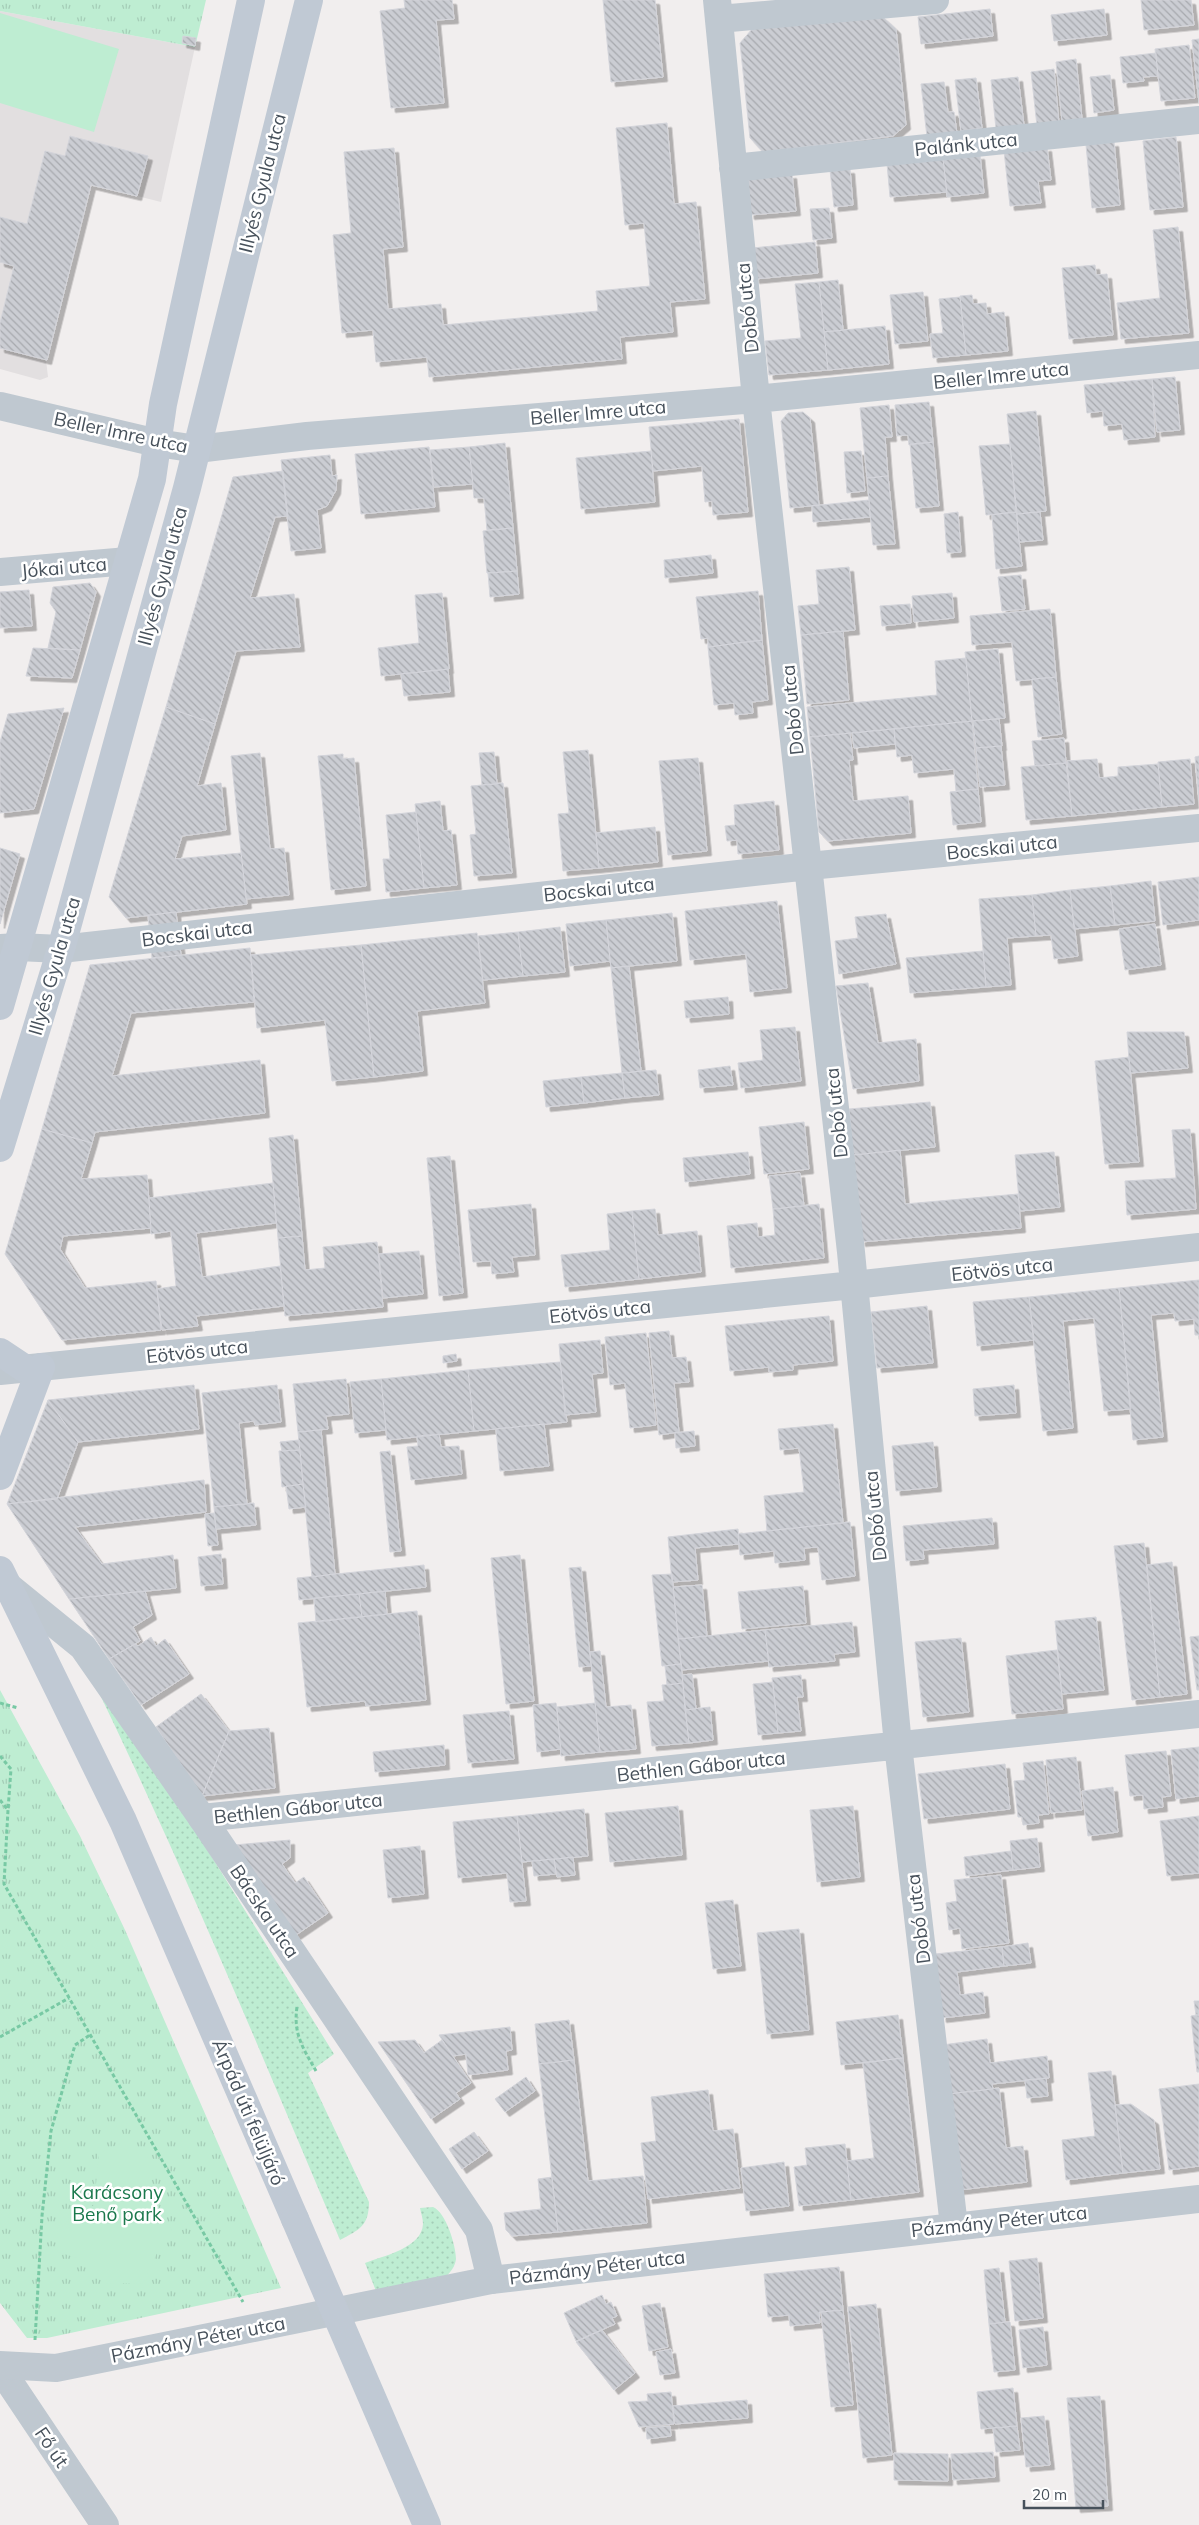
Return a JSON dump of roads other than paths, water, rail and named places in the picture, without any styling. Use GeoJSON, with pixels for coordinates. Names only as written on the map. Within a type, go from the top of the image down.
{"type":"FeatureCollection","features":[{"type":"Feature","properties":{"kind":"main road","name":"Illyés Gyula utca"},"geometry":{"type":"LineString","coordinates":[[0,1006],[9,947],[152,479],[162,404],[251,0]]}},
{"type":"Feature","properties":{"kind":"main road","name":"Illyés Gyula utca"},"geometry":{"type":"LineString","coordinates":[[0,1148],[61,949],[197,449],[309,0]]}},
{"type":"Feature","properties":{"kind":"main road"},"geometry":{"type":"LineString","coordinates":[[0,1352],[22,1369],[0,1476]]}},
{"type":"Feature","properties":{"kind":"main road","name":"Árpád úti felüljáró"},"geometry":{"type":"LineString","coordinates":[[7,1592],[64,1701],[123,1821],[427,2525]]}},
{"type":"Feature","properties":{"kind":"street"},"geometry":{"type":"LineString","coordinates":[[718,9],[935,0]]}},
{"type":"Feature","properties":{"kind":"street","name":"Dobó utca"},"geometry":{"type":"LineString","coordinates":[[718,9],[756,399],[854,1285],[898,1746],[954,2226]]}},
{"type":"Feature","properties":{"kind":"street","name":"Palánk utca"},"geometry":{"type":"LineString","coordinates":[[733,168],[1199,120]]}},
{"type":"Feature","properties":{"kind":"street","name":"Beller Imre utca"},"geometry":{"type":"LineString","coordinates":[[0,406],[157,442],[197,449],[317,435],[756,399],[1199,355]]}},
{"type":"Feature","properties":{"kind":"street","name":"Jókai utca"},"geometry":{"type":"LineString","coordinates":[[0,572],[128,561]]}},
{"type":"Feature","properties":{"kind":"street","name":"Bocskai utca"},"geometry":{"type":"LineString","coordinates":[[9,947],[61,949],[809,866],[1199,828]]}},
{"type":"Feature","properties":{"kind":"street","name":"Eötvös utca"},"geometry":{"type":"LineString","coordinates":[[22,1369],[854,1285],[1199,1247]]}},
{"type":"Feature","properties":{"kind":"street","name":"Bácska utca"},"geometry":{"type":"LineString","coordinates":[[7,1592],[83,1647],[202,1818],[479,2230],[491,2280]]}},
{"type":"Feature","properties":{"kind":"street","name":"Bethlen Gábor utca"},"geometry":{"type":"LineString","coordinates":[[202,1818],[1199,1714]]}},
{"type":"Feature","properties":{"kind":"street","name":"Pázmány Péter utca"},"geometry":{"type":"LineString","coordinates":[[0,2366],[56,2368],[491,2280],[1199,2199]]}},
{"type":"Feature","properties":{"kind":"street","name":"Fő út"},"geometry":{"type":"LineString","coordinates":[[0,2366],[105,2525]]}},
{"type":"Feature","properties":{"kind":"park label","name":"Karácsony Benő park"},"geometry":{"type":"Point","coordinates":[117,2203]}}]}
